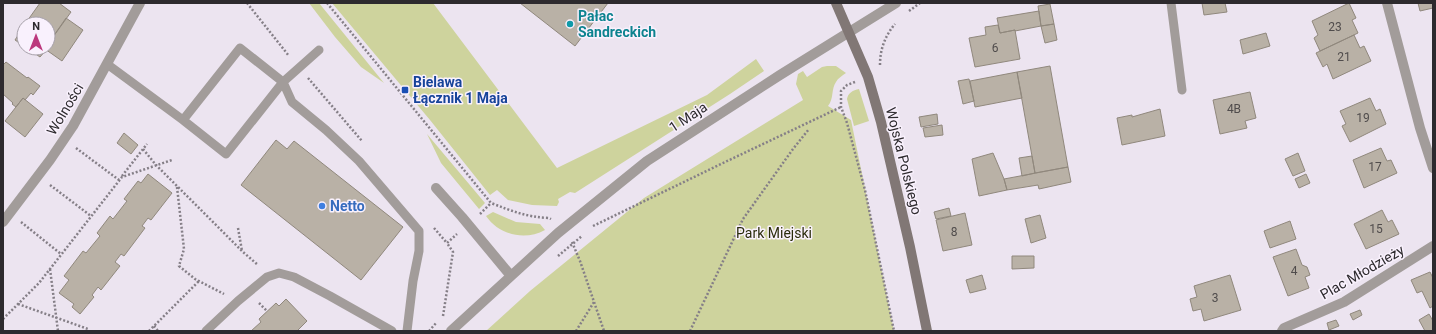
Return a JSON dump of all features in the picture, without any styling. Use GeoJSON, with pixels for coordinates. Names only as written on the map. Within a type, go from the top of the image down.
{"type":"FeatureCollection","features":[{"type":"Feature","properties":{"kind":"street","name":"Wolności"},"geometry":{"type":"LineString","coordinates":[[3,222],[64,139],[82,110],[140,3]]}},
{"type":"Feature","properties":{"kind":"street","name":"Wojska Polskiego"},"geometry":{"type":"LineString","coordinates":[[836,3],[868,77],[881,122],[910,247],[927,331]]}},
{"type":"Feature","properties":{"kind":"street","name":"1 Maja"},"geometry":{"type":"LineString","coordinates":[[451,331],[558,232],[647,161],[773,79],[896,3]]}},
{"type":"Feature","properties":{"kind":"street"},"geometry":{"type":"LineString","coordinates":[[1387,3],[1420,128],[1433,168]]}},
{"type":"Feature","properties":{"kind":"street"},"geometry":{"type":"LineString","coordinates":[[436,188],[511,276]]}},
{"type":"Feature","properties":{"kind":"street","name":"Plac Młodzieży"},"geometry":{"type":"LineString","coordinates":[[1282,331],[1284,328],[1344,302],[1433,246]]}},
{"type":"Feature","properties":{"kind":"lane"},"geometry":{"type":"LineString","coordinates":[[1171,3],[1182,90]]}},
{"type":"Feature","properties":{"kind":"lane"},"geometry":{"type":"LineString","coordinates":[[184,120],[240,48],[283,82],[292,102],[326,130],[359,161],[418,232],[419,251],[413,281],[407,331]]}},
{"type":"Feature","properties":{"kind":"lane"},"geometry":{"type":"LineString","coordinates":[[107,64],[184,120],[226,154],[283,82],[319,50]]}},
{"type":"Feature","properties":{"kind":"lane"},"geometry":{"type":"LineString","coordinates":[[206,331],[266,277],[280,273],[294,277],[392,331]]}},
{"type":"Feature","properties":{"kind":"path"},"geometry":{"type":"LineString","coordinates":[[247,3],[299,68],[364,144]]}},
{"type":"Feature","properties":{"kind":"path"},"geometry":{"type":"LineString","coordinates":[[326,3],[491,203],[518,214],[531,217],[549,218],[555,223]]}},
{"type":"Feature","properties":{"kind":"path"},"geometry":{"type":"LineString","coordinates":[[908,12],[920,3]]}},
{"type":"Feature","properties":{"kind":"path"},"geometry":{"type":"LineString","coordinates":[[881,68],[881,52],[884,41],[898,19]]}},
{"type":"Feature","properties":{"kind":"path"},"geometry":{"type":"LineString","coordinates":[[855,82],[847,85],[841,91],[841,107],[865,190],[894,331]]}},
{"type":"Feature","properties":{"kind":"path"},"geometry":{"type":"LineString","coordinates":[[590,227],[841,107]]}},
{"type":"Feature","properties":{"kind":"path"},"geometry":{"type":"LineString","coordinates":[[690,331],[743,219],[793,148],[809,129]]}},
{"type":"Feature","properties":{"kind":"path"},"geometry":{"type":"LineString","coordinates":[[64,139],[119,180]]}},
{"type":"Feature","properties":{"kind":"path"},"geometry":{"type":"LineString","coordinates":[[3,319],[39,283],[148,144]]}},
{"type":"Feature","properties":{"kind":"path"},"geometry":{"type":"LineString","coordinates":[[144,149],[156,165],[243,252],[271,275]]}},
{"type":"Feature","properties":{"kind":"path"},"geometry":{"type":"LineString","coordinates":[[122,177],[172,160]]}},
{"type":"Feature","properties":{"kind":"path"},"geometry":{"type":"LineString","coordinates":[[38,176],[91,216]]}},
{"type":"Feature","properties":{"kind":"path"},"geometry":{"type":"LineString","coordinates":[[177,186],[184,249],[179,266],[199,281],[238,301]]}},
{"type":"Feature","properties":{"kind":"path"},"geometry":{"type":"LineString","coordinates":[[447,243],[491,203]]}},
{"type":"Feature","properties":{"kind":"path"},"geometry":{"type":"LineString","coordinates":[[11,213],[61,254]]}},
{"type":"Feature","properties":{"kind":"path"},"geometry":{"type":"LineString","coordinates":[[429,331],[444,315],[453,252],[433,226]]}},
{"type":"Feature","properties":{"kind":"path"},"geometry":{"type":"LineString","coordinates":[[238,228],[243,252]]}},
{"type":"Feature","properties":{"kind":"path"},"geometry":{"type":"LineString","coordinates":[[557,257],[585,233]]}},
{"type":"Feature","properties":{"kind":"path"},"geometry":{"type":"LineString","coordinates":[[574,244],[604,331]]}},
{"type":"Feature","properties":{"kind":"path"},"geometry":{"type":"LineString","coordinates":[[50,268],[58,331]]}},
{"type":"Feature","properties":{"kind":"path"},"geometry":{"type":"LineString","coordinates":[[149,331],[199,281]]}},
{"type":"Feature","properties":{"kind":"path"},"geometry":{"type":"LineString","coordinates":[[576,331],[594,302]]}},
{"type":"Feature","properties":{"kind":"path"},"geometry":{"type":"LineString","coordinates":[[18,304],[88,329],[88,331]]}},
{"type":"Feature","properties":{"kind":"path"},"geometry":{"type":"LineString","coordinates":[[154,326],[158,331]]}},
{"type":"Feature","properties":{"kind":"green space"},"geometry":{"type":"Polygon","coordinates":[[[309,3],[319,3],[384,83],[361,67],[335,37],[309,3]]]}},
{"type":"Feature","properties":{"kind":"green space"},"geometry":{"type":"Polygon","coordinates":[[[332,3],[433,3],[557,168],[707,95],[756,59],[764,71],[575,193],[570,192],[558,199],[559,202],[557,206],[532,205],[508,200],[497,190],[490,195],[430,120],[332,3]]]}},
{"type":"Feature","properties":{"kind":"green space","name":"Park Miejski"},"geometry":{"type":"Polygon","coordinates":[[[836,66],[846,73],[838,79],[834,85],[831,100],[828,106],[851,120],[894,331],[486,331],[530,291],[644,198],[803,100],[796,84],[798,74],[803,71],[807,77],[822,67],[836,66]]]}},
{"type":"Feature","properties":{"kind":"green space"},"geometry":{"type":"Polygon","coordinates":[[[859,89],[869,121],[854,126],[847,99],[851,92],[859,89]]]}},
{"type":"Feature","properties":{"kind":"green space"},"geometry":{"type":"Polygon","coordinates":[[[427,134],[485,203],[479,209],[441,163],[427,134]]]}},
{"type":"Feature","properties":{"kind":"green space"},"geometry":{"type":"Polygon","coordinates":[[[493,212],[516,222],[540,224],[545,230],[529,235],[505,232],[491,223],[486,216],[493,212]]]}},
{"type":"Feature","properties":{"kind":"building"},"geometry":{"type":"Polygon","coordinates":[[[40,3],[59,3],[71,12],[56,33],[56,16],[31,16],[40,3]]]}},
{"type":"Feature","properties":{"kind":"building","name":"Pałac Sandreckich"},"geometry":{"type":"Polygon","coordinates":[[[520,3],[608,3],[575,46],[520,3]]]}},
{"type":"Feature","properties":{"kind":"building"},"geometry":{"type":"Polygon","coordinates":[[[1202,3],[1225,3],[1227,12],[1204,15],[1202,3]]]}},
{"type":"Feature","properties":{"kind":"building"},"geometry":{"type":"Polygon","coordinates":[[[1349,3],[1356,18],[1352,20],[1358,33],[1320,51],[1314,38],[1318,35],[1312,21],[1349,3]]]}},
{"type":"Feature","properties":{"kind":"building"},"geometry":{"type":"Polygon","coordinates":[[[1418,3],[1433,3],[1433,8],[1420,11],[1418,3]]]}},
{"type":"Feature","properties":{"kind":"building"},"geometry":{"type":"Polygon","coordinates":[[[1050,4],[1054,24],[1041,26],[1038,6],[1050,4]]]}},
{"type":"Feature","properties":{"kind":"building"},"geometry":{"type":"Polygon","coordinates":[[[1039,11],[1041,26],[1000,33],[997,18],[1039,11]]]}},
{"type":"Feature","properties":{"kind":"building"},"geometry":{"type":"Polygon","coordinates":[[[66,18],[83,30],[62,61],[55,56],[56,32],[66,18]]]}},
{"type":"Feature","properties":{"kind":"building"},"geometry":{"type":"Polygon","coordinates":[[[1054,24],[1057,40],[1045,43],[1041,26],[1054,24]]]}},
{"type":"Feature","properties":{"kind":"building"},"geometry":{"type":"Polygon","coordinates":[[[998,25],[1000,33],[1015,30],[1020,59],[975,67],[969,38],[986,35],[985,27],[998,25]]]}},
{"type":"Feature","properties":{"kind":"building"},"geometry":{"type":"Polygon","coordinates":[[[1266,33],[1270,46],[1243,54],[1240,40],[1266,33]]]}},
{"type":"Feature","properties":{"kind":"building"},"geometry":{"type":"Polygon","coordinates":[[[1354,35],[1360,48],[1364,46],[1371,61],[1333,79],[1327,64],[1323,67],[1316,53],[1354,35]]]}},
{"type":"Feature","properties":{"kind":"building"},"geometry":{"type":"Polygon","coordinates":[[[6,62],[40,86],[33,95],[31,93],[25,100],[23,98],[16,107],[3,94],[3,65],[6,62]]]}},
{"type":"Feature","properties":{"kind":"building"},"geometry":{"type":"Polygon","coordinates":[[[1050,66],[1068,167],[1035,173],[1017,72],[1050,66]]]}},
{"type":"Feature","properties":{"kind":"building"},"geometry":{"type":"Polygon","coordinates":[[[1017,72],[1022,98],[975,107],[970,81],[1017,72]]]}},
{"type":"Feature","properties":{"kind":"building"},"geometry":{"type":"Polygon","coordinates":[[[969,79],[974,101],[963,104],[958,81],[969,79]]]}},
{"type":"Feature","properties":{"kind":"building"},"geometry":{"type":"Polygon","coordinates":[[[1250,92],[1256,118],[1245,121],[1247,128],[1220,134],[1213,100],[1250,92]]]}},
{"type":"Feature","properties":{"kind":"building"},"geometry":{"type":"Polygon","coordinates":[[[23,98],[43,114],[25,137],[5,121],[23,98]]]}},
{"type":"Feature","properties":{"kind":"building"},"geometry":{"type":"Polygon","coordinates":[[[1370,98],[1376,111],[1380,109],[1386,124],[1350,142],[1342,126],[1346,124],[1340,111],[1370,98]]]}},
{"type":"Feature","properties":{"kind":"building"},"geometry":{"type":"Polygon","coordinates":[[[1160,109],[1165,136],[1122,145],[1117,118],[1132,115],[1132,117],[1160,109]]]}},
{"type":"Feature","properties":{"kind":"building"},"geometry":{"type":"Polygon","coordinates":[[[937,114],[938,124],[921,127],[919,117],[937,114]]]}},
{"type":"Feature","properties":{"kind":"building"},"geometry":{"type":"Polygon","coordinates":[[[942,125],[943,135],[925,137],[923,128],[942,125]]]}},
{"type":"Feature","properties":{"kind":"building"},"geometry":{"type":"Polygon","coordinates":[[[124,133],[138,145],[131,154],[117,143],[124,133]]]}},
{"type":"Feature","properties":{"kind":"building","name":"Netto"},"geometry":{"type":"Polygon","coordinates":[[[276,140],[287,149],[294,141],[403,227],[361,280],[241,185],[276,140]]]}},
{"type":"Feature","properties":{"kind":"building"},"geometry":{"type":"Polygon","coordinates":[[[1381,148],[1387,161],[1391,160],[1397,173],[1364,188],[1353,160],[1381,148]]]}},
{"type":"Feature","properties":{"kind":"building"},"geometry":{"type":"Polygon","coordinates":[[[993,153],[1007,190],[979,196],[972,159],[993,153]]]}},
{"type":"Feature","properties":{"kind":"building"},"geometry":{"type":"Polygon","coordinates":[[[1298,153],[1305,171],[1293,176],[1285,159],[1298,153]]]}},
{"type":"Feature","properties":{"kind":"building"},"geometry":{"type":"Polygon","coordinates":[[[1032,156],[1035,173],[1022,176],[1019,158],[1032,156]]]}},
{"type":"Feature","properties":{"kind":"building"},"geometry":{"type":"Polygon","coordinates":[[[1068,167],[1071,182],[1039,189],[1038,185],[1007,190],[1004,179],[1068,167]]]}},
{"type":"Feature","properties":{"kind":"building"},"geometry":{"type":"Polygon","coordinates":[[[148,174],[172,193],[151,220],[148,218],[142,226],[145,228],[124,256],[121,254],[115,262],[120,266],[101,290],[98,287],[92,295],[94,297],[80,314],[72,307],[74,304],[59,293],[69,280],[64,276],[83,251],[86,253],[100,236],[97,233],[110,216],[113,219],[127,201],[124,199],[138,181],[141,183],[148,174]]]}},
{"type":"Feature","properties":{"kind":"building"},"geometry":{"type":"Polygon","coordinates":[[[1306,174],[1310,183],[1299,188],[1295,179],[1306,174]]]}},
{"type":"Feature","properties":{"kind":"building"},"geometry":{"type":"Polygon","coordinates":[[[949,208],[951,216],[936,219],[934,212],[949,208]]]}},
{"type":"Feature","properties":{"kind":"building"},"geometry":{"type":"Polygon","coordinates":[[[1382,210],[1388,222],[1392,220],[1399,234],[1366,249],[1354,224],[1382,210]]]}},
{"type":"Feature","properties":{"kind":"building"},"geometry":{"type":"Polygon","coordinates":[[[965,213],[972,245],[943,251],[936,220],[965,213]]]}},
{"type":"Feature","properties":{"kind":"building"},"geometry":{"type":"Polygon","coordinates":[[[1040,215],[1046,238],[1031,243],[1025,219],[1040,215]]]}},
{"type":"Feature","properties":{"kind":"building"},"geometry":{"type":"Polygon","coordinates":[[[1290,221],[1296,239],[1270,248],[1264,231],[1290,221]]]}},
{"type":"Feature","properties":{"kind":"building"},"geometry":{"type":"Polygon","coordinates":[[[1296,249],[1302,265],[1307,267],[1310,275],[1305,277],[1309,288],[1288,296],[1273,257],[1296,249]]]}},
{"type":"Feature","properties":{"kind":"building"},"geometry":{"type":"Polygon","coordinates":[[[1012,256],[1034,256],[1034,268],[1012,269],[1012,256]]]}},
{"type":"Feature","properties":{"kind":"building"},"geometry":{"type":"Polygon","coordinates":[[[1430,272],[1433,278],[1433,306],[1430,308],[1422,291],[1417,293],[1411,280],[1430,272]]]}},
{"type":"Feature","properties":{"kind":"building"},"geometry":{"type":"Polygon","coordinates":[[[982,275],[986,289],[970,293],[966,280],[982,275]]]}},
{"type":"Feature","properties":{"kind":"building"},"geometry":{"type":"Polygon","coordinates":[[[1230,275],[1241,310],[1204,321],[1201,309],[1193,311],[1190,299],[1197,297],[1194,286],[1230,275]]]}},
{"type":"Feature","properties":{"kind":"building"},"geometry":{"type":"Polygon","coordinates":[[[286,299],[307,321],[297,331],[251,331],[261,322],[259,319],[276,303],[279,306],[286,299]]]}},
{"type":"Feature","properties":{"kind":"building"},"geometry":{"type":"Polygon","coordinates":[[[1360,310],[1362,315],[1353,320],[1350,314],[1360,310]]]}},
{"type":"Feature","properties":{"kind":"building"},"geometry":{"type":"Polygon","coordinates":[[[1429,314],[1433,321],[1433,331],[1425,331],[1419,320],[1429,314]]]}},
{"type":"Feature","properties":{"kind":"building"},"geometry":{"type":"Polygon","coordinates":[[[1336,320],[1339,326],[1329,330],[1327,323],[1336,320]]]}},
{"type":"Feature","properties":{"kind":"place","name":"Pałac Sandreckich"},"geometry":{"type":"Point","coordinates":[570,24]}},
{"type":"Feature","properties":{"kind":"place","name":"Bielawa Łącznik 1 Maja"},"geometry":{"type":"Point","coordinates":[405,90]}},
{"type":"Feature","properties":{"kind":"place","name":"Netto"},"geometry":{"type":"Point","coordinates":[322,206]}}]}
